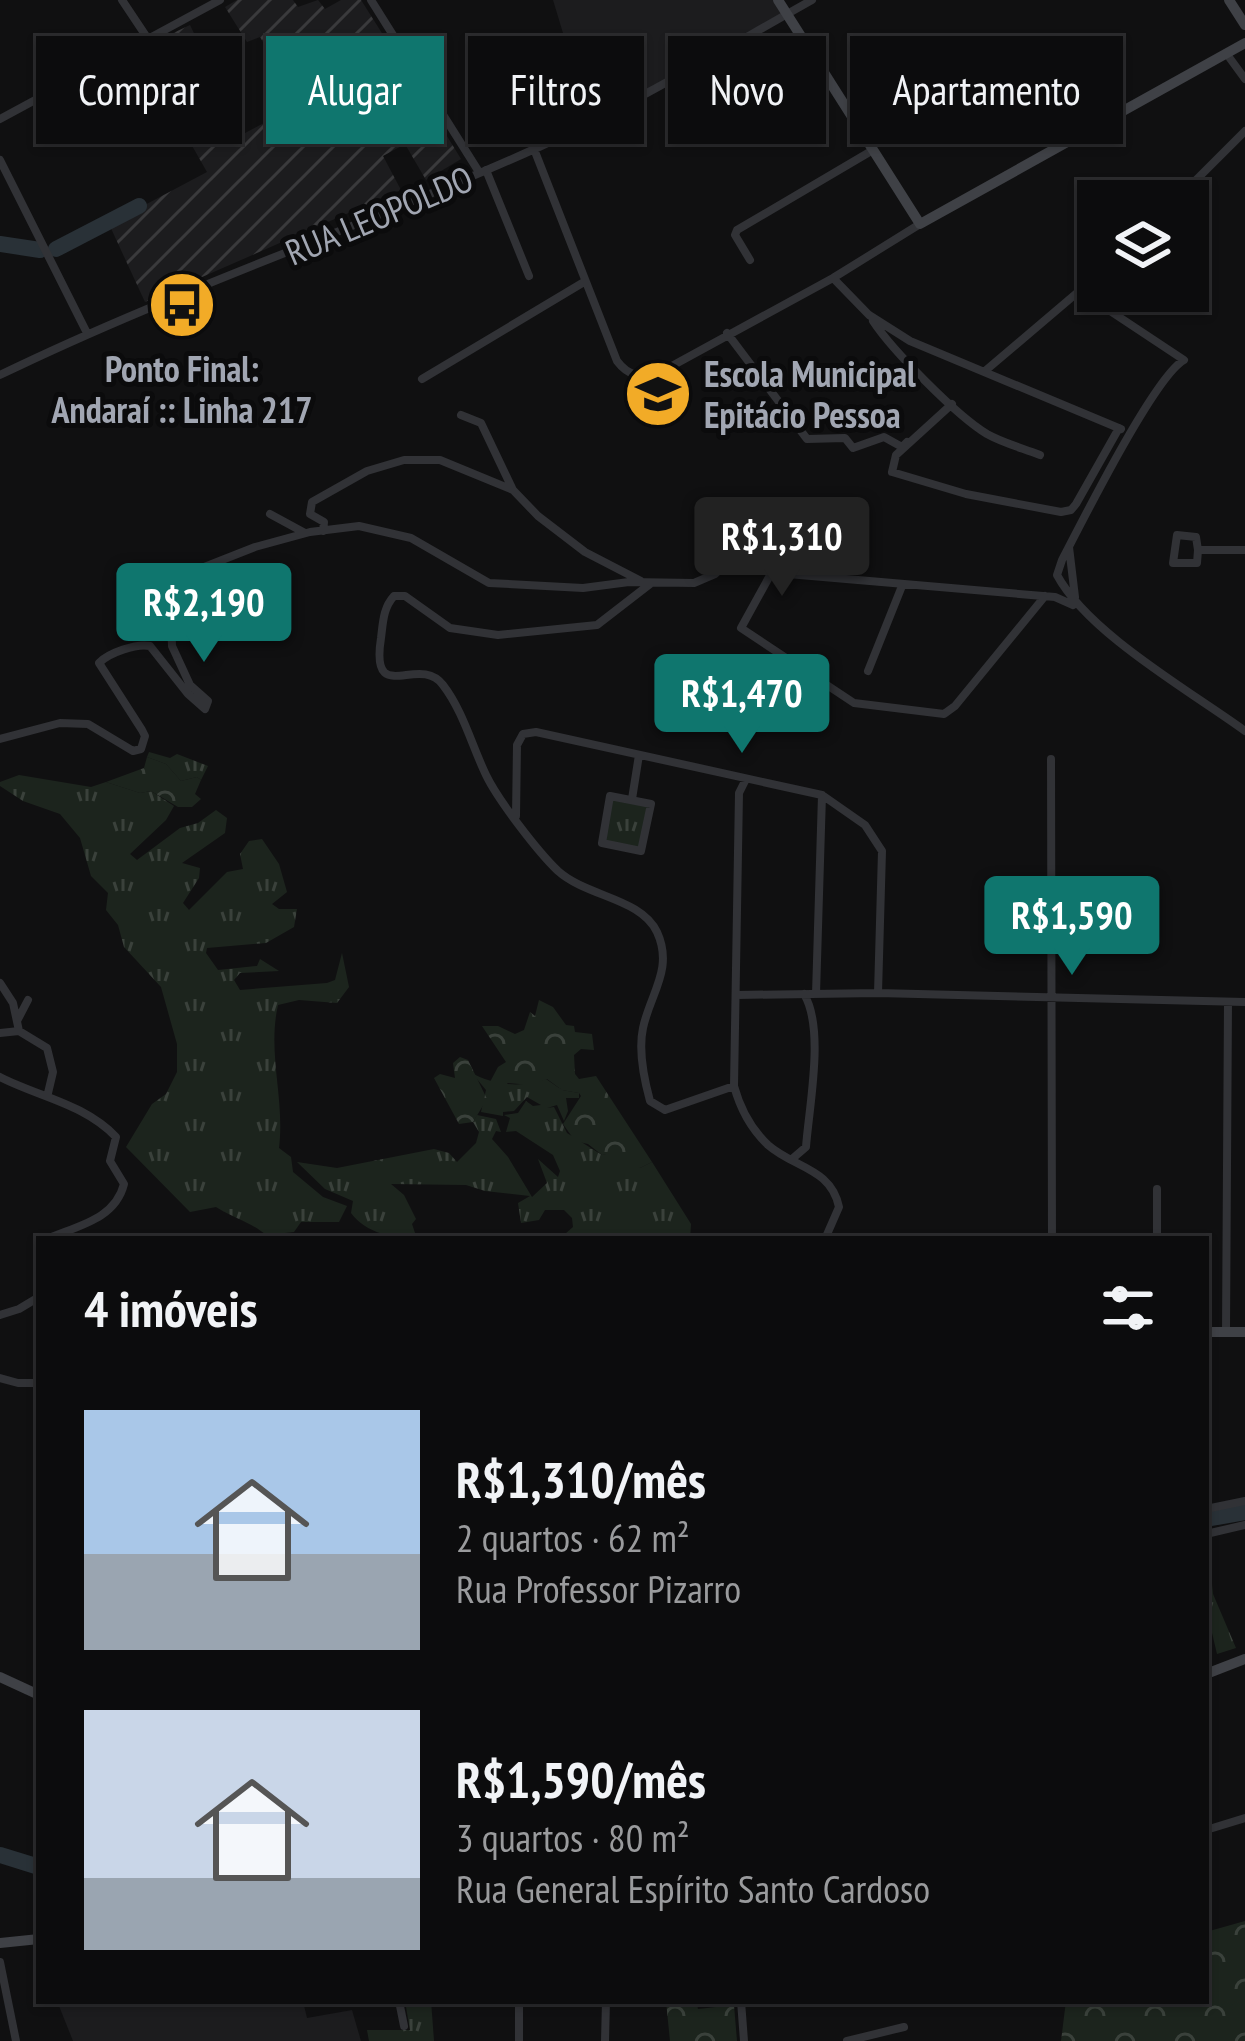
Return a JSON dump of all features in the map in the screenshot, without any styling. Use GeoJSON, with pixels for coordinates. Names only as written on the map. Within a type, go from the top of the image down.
{"type":"FeatureCollection","features":[{"type":"Feature","properties":{"kind":"street"},"geometry":{"type":"LineString","coordinates":[[122,0],[146,36]]}},
{"type":"Feature","properties":{"kind":"street"},"geometry":{"type":"LineString","coordinates":[[154,36],[220,0]]}},
{"type":"Feature","properties":{"kind":"street"},"geometry":{"type":"LineString","coordinates":[[370,0],[482,171],[529,276]]}},
{"type":"Feature","properties":{"kind":"street"},"geometry":{"type":"LineString","coordinates":[[778,0],[920,224]]}},
{"type":"Feature","properties":{"kind":"street","name":"RUA LEOPOLDO"},"geometry":{"type":"LineString","coordinates":[[0,375],[87,333],[228,279],[534,149],[644,98],[812,0]]}},
{"type":"Feature","properties":{"kind":"street"},"geometry":{"type":"LineString","coordinates":[[1228,0],[1245,26]]}},
{"type":"Feature","properties":{"kind":"street"},"geometry":{"type":"LineString","coordinates":[[534,149],[617,362],[640,376],[658,373],[833,278],[920,224],[1245,43]]}},
{"type":"Feature","properties":{"kind":"street"},"geometry":{"type":"LineString","coordinates":[[1226,53],[1245,79]]}},
{"type":"Feature","properties":{"kind":"street"},"geometry":{"type":"LineString","coordinates":[[0,119],[36,100]]}},
{"type":"Feature","properties":{"kind":"street"},"geometry":{"type":"LineString","coordinates":[[1195,180],[1245,130]]}},
{"type":"Feature","properties":{"kind":"street"},"geometry":{"type":"LineString","coordinates":[[750,260],[736,230],[873,150]]}},
{"type":"Feature","properties":{"kind":"street"},"geometry":{"type":"LineString","coordinates":[[0,161],[87,333]]}},
{"type":"Feature","properties":{"kind":"street"},"geometry":{"type":"LineString","coordinates":[[833,278],[893,350],[986,434],[1040,454]]}},
{"type":"Feature","properties":{"kind":"street"},"geometry":{"type":"LineString","coordinates":[[422,379],[584,282]]}},
{"type":"Feature","properties":{"kind":"street"},"geometry":{"type":"LineString","coordinates":[[984,372],[1077,294]]}},
{"type":"Feature","properties":{"kind":"street"},"geometry":{"type":"LineString","coordinates":[[1078,606],[1069,545],[1130,436],[1173,368],[1184,360],[1112,312]]}},
{"type":"Feature","properties":{"kind":"street"},"geometry":{"type":"LineString","coordinates":[[868,315],[910,341],[1130,436]]}},
{"type":"Feature","properties":{"kind":"street"},"geometry":{"type":"LineString","coordinates":[[727,333],[807,439],[845,438],[853,448],[884,437],[902,447],[916,437]]}},
{"type":"Feature","properties":{"kind":"street"},"geometry":{"type":"LineString","coordinates":[[952,404],[893,459],[891,468],[896,475],[1061,512],[1076,504],[1119,428]]}},
{"type":"Feature","properties":{"kind":"street"},"geometry":{"type":"LineString","coordinates":[[461,415],[481,423],[513,490],[538,517],[585,552],[647,582]]}},
{"type":"Feature","properties":{"kind":"street"},"geometry":{"type":"LineString","coordinates":[[1104,454],[1113,452],[1114,464]]}},
{"type":"Feature","properties":{"kind":"street"},"geometry":{"type":"LineString","coordinates":[[323,531],[324,522],[310,514],[312,502],[367,471],[404,460],[440,460],[513,490]]}},
{"type":"Feature","properties":{"kind":"street"},"geometry":{"type":"LineString","coordinates":[[270,514],[305,533]]}},
{"type":"Feature","properties":{"kind":"street"},"geometry":{"type":"LineString","coordinates":[[0,739],[60,723],[88,724],[134,751],[141,749],[145,736],[99,663],[104,657],[150,646],[205,709],[208,701],[190,685],[172,646],[171,617],[180,583],[189,573],[255,547],[305,533],[358,526],[395,532],[426,544],[495,584],[583,588],[694,583],[715,574],[762,537],[776,534],[784,546],[781,567],[788,574],[1046,596],[1078,606],[1245,730]]}},
{"type":"Feature","properties":{"kind":"street"},"geometry":{"type":"LineString","coordinates":[[1177,535],[1196,537],[1198,550],[1197,562],[1172,561],[1177,535]]}},
{"type":"Feature","properties":{"kind":"street"},"geometry":{"type":"LineString","coordinates":[[784,546],[741,628],[854,703],[944,714],[956,706],[1046,596]]}},
{"type":"Feature","properties":{"kind":"street"},"geometry":{"type":"LineString","coordinates":[[1198,550],[1245,550]]}},
{"type":"Feature","properties":{"kind":"street"},"geometry":{"type":"LineString","coordinates":[[647,582],[597,626],[498,635],[450,628],[398,594],[388,601],[379,667],[390,676],[428,674],[440,680],[489,781],[558,870],[597,896],[636,909],[659,936],[662,976],[642,1036],[650,1101],[665,1110],[734,1086]]}},
{"type":"Feature","properties":{"kind":"street"},"geometry":{"type":"LineString","coordinates":[[868,671],[902,586]]}},
{"type":"Feature","properties":{"kind":"street"},"geometry":{"type":"LineString","coordinates":[[516,817],[517,745],[524,734],[536,732],[822,796],[866,825],[882,850],[878,993]]}},
{"type":"Feature","properties":{"kind":"street"},"geometry":{"type":"LineString","coordinates":[[632,799],[638,755]]}},
{"type":"Feature","properties":{"kind":"street"},"geometry":{"type":"LineString","coordinates":[[1051,759],[1052,1236]]}},
{"type":"Feature","properties":{"kind":"street"},"geometry":{"type":"LineString","coordinates":[[746,779],[739,793],[734,1086],[751,1124],[768,1144],[820,1174],[836,1197],[837,1218],[827,1236]]}},
{"type":"Feature","properties":{"kind":"street"},"geometry":{"type":"LineString","coordinates":[[610,796],[632,799],[652,807],[645,847],[638,852],[601,840],[610,796]]}},
{"type":"Feature","properties":{"kind":"street"},"geometry":{"type":"LineString","coordinates":[[816,994],[822,796]]}},
{"type":"Feature","properties":{"kind":"street"},"geometry":{"type":"LineString","coordinates":[[0,982],[13,1003],[18,1026],[47,1048],[53,1072],[48,1093]]}},
{"type":"Feature","properties":{"kind":"street"},"geometry":{"type":"LineString","coordinates":[[736,995],[878,993],[1245,1002]]}},
{"type":"Feature","properties":{"kind":"street"},"geometry":{"type":"LineString","coordinates":[[792,1159],[806,1147],[811,1082],[813,1009],[804,994]]}},
{"type":"Feature","properties":{"kind":"street"},"geometry":{"type":"LineString","coordinates":[[0,1034],[18,1026],[28,1000]]}},
{"type":"Feature","properties":{"kind":"street"},"geometry":{"type":"LineString","coordinates":[[1226,1332],[1228,1002]]}},
{"type":"Feature","properties":{"kind":"street"},"geometry":{"type":"LineString","coordinates":[[0,1077],[38,1094],[48,1093],[116,1137],[110,1161],[122,1176],[121,1195],[104,1214],[54,1236]]}},
{"type":"Feature","properties":{"kind":"street"},"geometry":{"type":"LineString","coordinates":[[1157,1189],[1157,1236]]}},
{"type":"Feature","properties":{"kind":"street"},"geometry":{"type":"LineString","coordinates":[[0,1315],[36,1299]]}},
{"type":"Feature","properties":{"kind":"street"},"geometry":{"type":"LineString","coordinates":[[1209,1332],[1245,1332]]}},
{"type":"Feature","properties":{"kind":"street"},"geometry":{"type":"LineString","coordinates":[[0,1378],[36,1383]]}},
{"type":"Feature","properties":{"kind":"street"},"geometry":{"type":"LineString","coordinates":[[1209,1508],[1245,1502]]}},
{"type":"Feature","properties":{"kind":"street"},"geometry":{"type":"LineString","coordinates":[[1209,1533],[1245,1525]]}},
{"type":"Feature","properties":{"kind":"street"},"geometry":{"type":"LineString","coordinates":[[1209,1673],[1245,1659]]}},
{"type":"Feature","properties":{"kind":"street"},"geometry":{"type":"LineString","coordinates":[[0,1677],[36,1694]]}},
{"type":"Feature","properties":{"kind":"street"},"geometry":{"type":"LineString","coordinates":[[1209,1829],[1245,1818]]}},
{"type":"Feature","properties":{"kind":"street"},"geometry":{"type":"LineString","coordinates":[[0,1943],[36,1939]]}},
{"type":"Feature","properties":{"kind":"street"},"geometry":{"type":"LineString","coordinates":[[0,1962],[16,2041]]}},
{"type":"Feature","properties":{"kind":"street"},"geometry":{"type":"LineString","coordinates":[[400,2004],[404,2026]]}},
{"type":"Feature","properties":{"kind":"street"},"geometry":{"type":"LineString","coordinates":[[519,2004],[519,2041]]}},
{"type":"Feature","properties":{"kind":"street"},"geometry":{"type":"LineString","coordinates":[[605,2041],[606,2004]]}},
{"type":"Feature","properties":{"kind":"street"},"geometry":{"type":"LineString","coordinates":[[741,2004],[744,2041]]}},
{"type":"Feature","properties":{"kind":"street"},"geometry":{"type":"LineString","coordinates":[[847,2041],[904,2027]]}},
{"type":"Feature","properties":{"kind":"shaded area"},"geometry":{"type":"Polygon","coordinates":[[[237,0],[293,0],[298,7],[318,0],[325,9],[341,0],[361,0],[384,36],[266,36],[266,47],[260,37],[247,42],[225,7],[237,0]]]}},
{"type":"Feature","properties":{"kind":"shaded area"},"geometry":{"type":"Polygon","coordinates":[[[553,0],[773,0],[782,14],[744,36],[668,36],[668,80],[644,94],[644,36],[564,36],[553,0]]]}},
{"type":"Feature","properties":{"kind":"shaded area"},"geometry":{"type":"Polygon","coordinates":[[[190,25],[195,36],[167,36],[190,25]]]}},
{"type":"Feature","properties":{"kind":"shaded area"},"geometry":{"type":"Polygon","coordinates":[[[266,122],[266,144],[405,144],[383,156],[401,190],[145,302],[109,224],[207,172],[191,144],[242,144],[242,135],[266,122]]]}},
{"type":"Feature","properties":{"kind":"shaded area"},"geometry":{"type":"Polygon","coordinates":[[[444,131],[461,159],[426,180],[405,144],[444,144],[444,131]]]}},
{"type":"Feature","properties":{"kind":"shaded area"},"geometry":{"type":"Polygon","coordinates":[[[58,2004],[304,2004],[307,2018],[352,2010],[361,2041],[73,2041],[58,2004]]]}},
{"type":"Feature","properties":{"kind":"green space"},"geometry":{"type":"Polygon","coordinates":[[[149,752],[170,758],[177,754],[208,766],[201,780],[181,781],[166,764],[147,757],[149,752]]]}},
{"type":"Feature","properties":{"kind":"green space"},"geometry":{"type":"Polygon","coordinates":[[[147,757],[166,764],[181,781],[201,780],[195,794],[201,799],[192,807],[178,807],[151,791],[140,793],[106,782],[144,768],[147,757]]]}},
{"type":"Feature","properties":{"kind":"green space"},"geometry":{"type":"Polygon","coordinates":[[[19,775],[151,791],[174,806],[130,854],[137,860],[180,828],[216,810],[227,818],[225,833],[182,863],[200,868],[183,903],[189,910],[227,872],[243,869],[240,854],[249,841],[262,839],[279,864],[287,892],[272,904],[297,909],[294,927],[266,943],[207,948],[206,953],[218,970],[257,966],[260,959],[279,971],[240,973],[234,980],[240,990],[327,983],[335,980],[342,953],[349,987],[337,1003],[299,1000],[278,1005],[274,1041],[279,1148],[291,1157],[293,1172],[323,1197],[347,1206],[339,1222],[301,1222],[294,1232],[266,1235],[216,1207],[190,1212],[126,1147],[177,1072],[177,1044],[161,987],[124,947],[118,925],[106,910],[108,893],[91,876],[80,838],[60,814],[23,801],[0,786],[19,775]]]}},
{"type":"Feature","properties":{"kind":"green space"},"geometry":{"type":"Polygon","coordinates":[[[611,798],[649,803],[642,849],[605,843],[611,798]]]}},
{"type":"Feature","properties":{"kind":"green space"},"geometry":{"type":"Polygon","coordinates":[[[539,1000],[553,1007],[575,1032],[592,1034],[594,1050],[581,1049],[574,1055],[575,1074],[579,1079],[596,1076],[652,1162],[640,1168],[626,1165],[614,1153],[602,1155],[575,1141],[563,1124],[579,1093],[562,1090],[547,1079],[503,1087],[490,1082],[506,1062],[482,1026],[498,1026],[515,1034],[524,1030],[539,1000]]]}},
{"type":"Feature","properties":{"kind":"green space"},"geometry":{"type":"Polygon","coordinates":[[[460,1057],[468,1060],[487,1099],[473,1122],[459,1124],[434,1078],[440,1074],[455,1078],[453,1063],[460,1057]]]}},
{"type":"Feature","properties":{"kind":"green space"},"geometry":{"type":"Polygon","coordinates":[[[472,1073],[506,1084],[546,1079],[562,1090],[579,1093],[579,1098],[566,1098],[564,1121],[557,1105],[547,1108],[554,1107],[567,1133],[602,1155],[614,1152],[640,1168],[652,1162],[691,1224],[690,1236],[554,1236],[573,1227],[572,1218],[564,1210],[545,1210],[539,1220],[521,1223],[518,1203],[530,1196],[466,1185],[391,1184],[404,1195],[416,1219],[412,1224],[416,1236],[391,1236],[357,1220],[351,1213],[353,1201],[325,1189],[297,1162],[337,1168],[434,1149],[449,1153],[457,1162],[476,1143],[479,1132],[473,1122],[477,1115],[496,1119],[501,1132],[496,1131],[492,1139],[532,1197],[547,1183],[538,1159],[558,1177],[560,1171],[553,1155],[516,1131],[506,1132],[510,1118],[504,1115],[518,1113],[526,1101],[541,1105],[527,1097],[514,1111],[503,1112],[503,1116],[481,1112],[486,1090],[472,1073]]]}},
{"type":"Feature","properties":{"kind":"green space"},"geometry":{"type":"Polygon","coordinates":[[[1209,1554],[1213,1594],[1236,1648],[1217,1654],[1209,1620],[1209,1554]]]}},
{"type":"Feature","properties":{"kind":"green space"},"geometry":{"type":"Polygon","coordinates":[[[1245,1921],[1245,2041],[1061,2041],[1066,2004],[1209,2004],[1209,1931],[1245,1921]]]}},
{"type":"Feature","properties":{"kind":"green space"},"geometry":{"type":"Polygon","coordinates":[[[406,2004],[431,2004],[434,2041],[369,2041],[367,2030],[410,2030],[406,2004]]]}},
{"type":"Feature","properties":{"kind":"green space"},"geometry":{"type":"Polygon","coordinates":[[[666,2004],[697,2004],[698,2009],[734,2005],[737,2041],[670,2041],[666,2004]]]}},
{"type":"Feature","properties":{"kind":"waterway"},"geometry":{"type":"LineString","coordinates":[[56,249],[139,206]]}},
{"type":"Feature","properties":{"kind":"waterway"},"geometry":{"type":"LineString","coordinates":[[0,244],[40,250]]}},
{"type":"Feature","properties":{"kind":"waterway"},"geometry":{"type":"LineString","coordinates":[[1209,1518],[1245,1512]]}},
{"type":"Feature","properties":{"kind":"waterway"},"geometry":{"type":"LineString","coordinates":[[0,1855],[36,1866]]}},
{"type":"Feature","properties":{"kind":"place","name":"Ponto Final: Andaraí :: Linha 217"},"geometry":{"type":"Point","coordinates":[182,305]}},
{"type":"Feature","properties":{"kind":"place","name":"Escola Municipal Epitácio Pessoa"},"geometry":{"type":"Point","coordinates":[658,394]}}]}
